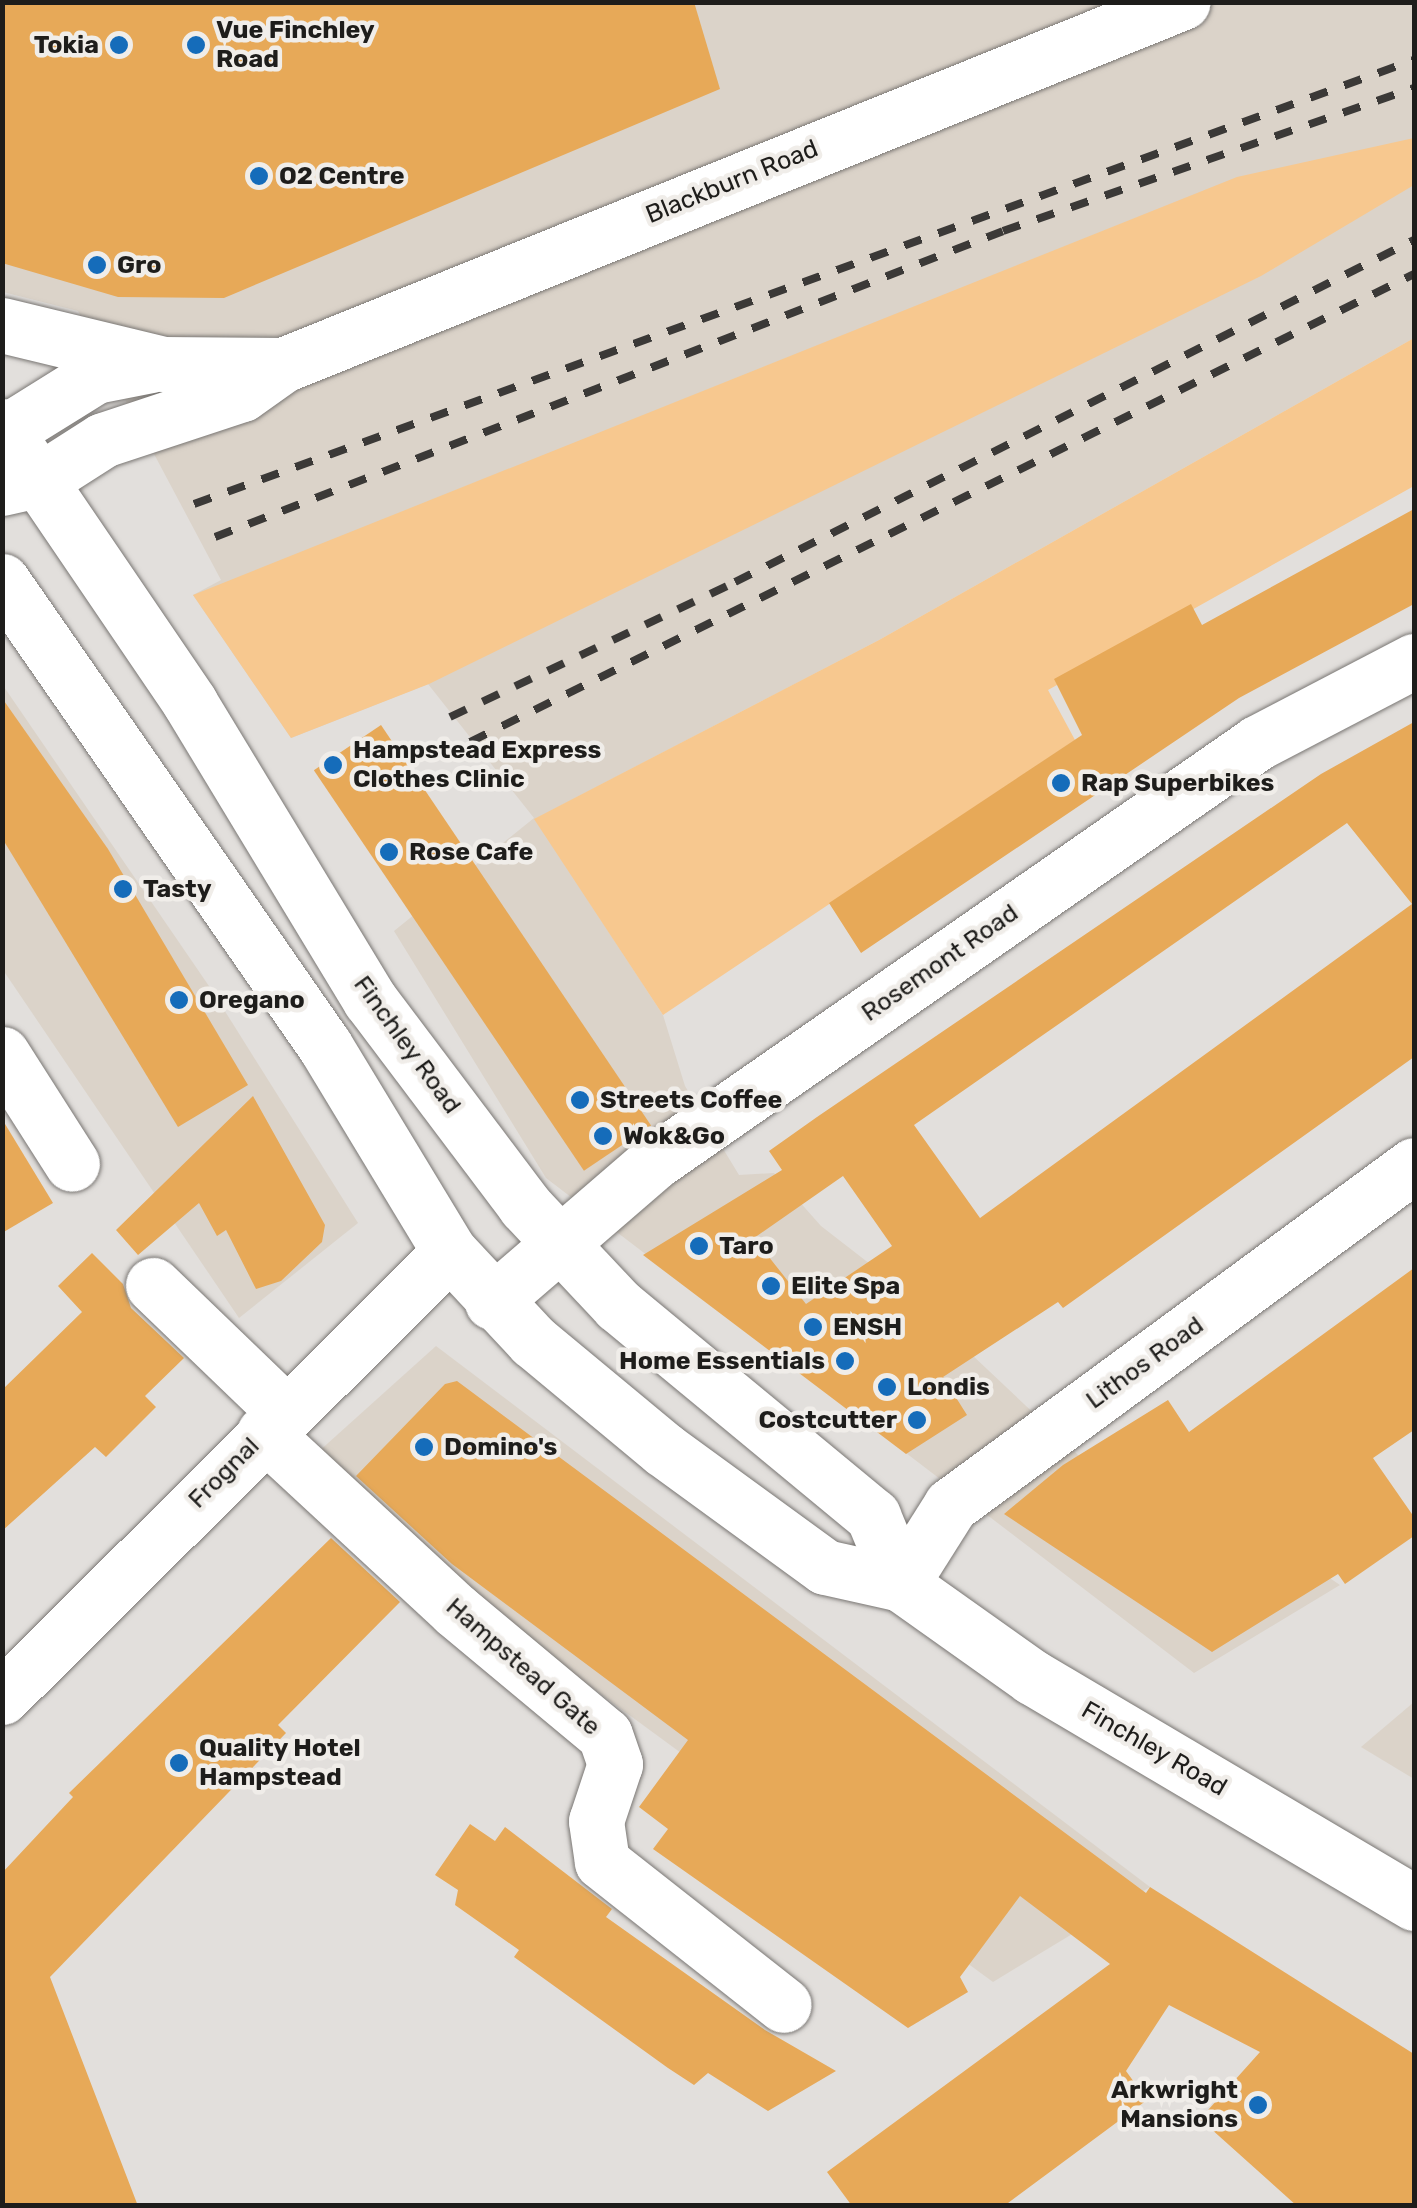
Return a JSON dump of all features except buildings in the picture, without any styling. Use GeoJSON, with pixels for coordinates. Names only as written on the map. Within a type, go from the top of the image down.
{"type":"FeatureCollection","features":[{"type":"Feature","properties":{"kind":"main road","name":"Blackburn Road"},"geometry":{"type":"LineString","coordinates":[[22,484],[103,440],[242,394],[284,365],[1183,2]]}},
{"type":"Feature","properties":{"kind":"main road","name":"Blackburn Road"},"geometry":{"type":"LineString","coordinates":[[2,325],[162,364]]}},
{"type":"Feature","properties":{"kind":"main road","name":"Blackburn Road"},"geometry":{"type":"LineString","coordinates":[[4,430],[95,376],[162,364],[284,365]]}},
{"type":"Feature","properties":{"kind":"main road","name":"Finchley Road"},"geometry":{"type":"LineString","coordinates":[[4,430],[22,484],[190,703],[370,1000],[559,1245],[618,1305],[873,1516],[901,1584]]}},
{"type":"Feature","properties":{"kind":"main road","name":"Finchley Road"},"geometry":{"type":"LineString","coordinates":[[2,580],[325,1046],[450,1252],[492,1302],[642,1432],[824,1566],[901,1584],[1032,1677],[1414,1902]]}},
{"type":"Feature","properties":{"kind":"main road","name":"Rosemont Road"},"geometry":{"type":"LineString","coordinates":[[492,1302],[654,1162],[1257,743],[1414,661]]}},
{"type":"Feature","properties":{"kind":"main road"},"geometry":{"type":"LineString","coordinates":[[2,1054],[72,1164]]}},
{"type":"Feature","properties":{"kind":"main road","name":"Lithos Road"},"geometry":{"type":"LineString","coordinates":[[901,1584],[951,1505],[1414,1166]]}},
{"type":"Feature","properties":{"kind":"main road","name":"Frognal"},"geometry":{"type":"LineString","coordinates":[[2,1697],[274,1422],[450,1252]]}},
{"type":"Feature","properties":{"kind":"main road","name":"Hampstead Gate"},"geometry":{"type":"LineString","coordinates":[[153,1285],[274,1422],[455,1610],[605,1735],[614,1764],[596,1821],[602,1862],[784,2005]]}},
{"type":"Feature","properties":{"kind":"shaded area"},"geometry":{"type":"Polygon","coordinates":[[[3,3],[1414,3],[1414,338],[879,640],[535,819],[663,1015],[685,1086],[739,1175],[774,1173],[821,1226],[901,1288],[1129,1503],[1179,1476],[1340,1585],[1194,1673],[546,1178],[394,931],[534,818],[428,684],[291,738],[193,595],[221,580],[78,311],[3,292],[3,3]]]}},
{"type":"Feature","properties":{"kind":"shaded area"},"geometry":{"type":"Polygon","coordinates":[[[1414,138],[1414,185],[1261,276],[429,684],[291,738],[193,595],[1237,177],[1414,138]]]}},
{"type":"Feature","properties":{"kind":"shaded area"},"geometry":{"type":"Polygon","coordinates":[[[1414,338],[1414,486],[1048,690],[1075,740],[663,1015],[534,819],[879,640],[1414,338]]]}},
{"type":"Feature","properties":{"kind":"shaded area"},"geometry":{"type":"Polygon","coordinates":[[[2,684],[211,989],[358,1223],[239,1318],[3,970],[2,684]]]}},
{"type":"Feature","properties":{"kind":"shaded area"},"geometry":{"type":"Polygon","coordinates":[[[436,1346],[1150,1887],[993,1982],[297,1471],[436,1346]]]}},
{"type":"Feature","properties":{"kind":"shaded area"},"geometry":{"type":"Polygon","coordinates":[[[1414,1702],[1414,1779],[1361,1747],[1414,1702]]]}},
{"type":"Feature","properties":{"kind":"railway"},"geometry":{"type":"LineString","coordinates":[[194,504],[1414,60]]}},
{"type":"Feature","properties":{"kind":"railway"},"geometry":{"type":"LineString","coordinates":[[215,537],[1003,231],[1414,88]]}},
{"type":"Feature","properties":{"kind":"railway"},"geometry":{"type":"LineString","coordinates":[[450,717],[735,582],[1414,240]]}},
{"type":"Feature","properties":{"kind":"railway"},"geometry":{"type":"LineString","coordinates":[[470,742],[1414,274]]}},
{"type":"Feature","properties":{"kind":"place","name":"Tokia"},"geometry":{"type":"Point","coordinates":[119,45]}},
{"type":"Feature","properties":{"kind":"place","name":"Vue Finchley Road"},"geometry":{"type":"Point","coordinates":[196,45]}},
{"type":"Feature","properties":{"kind":"place","name":"O2 Centre"},"geometry":{"type":"Point","coordinates":[259,176]}},
{"type":"Feature","properties":{"kind":"place","name":"Gro"},"geometry":{"type":"Point","coordinates":[97,265]}},
{"type":"Feature","properties":{"kind":"place","name":"Hampstead Express Clothes Clinic"},"geometry":{"type":"Point","coordinates":[333,765]}},
{"type":"Feature","properties":{"kind":"place","name":"Rap Superbikes"},"geometry":{"type":"Point","coordinates":[1061,783]}},
{"type":"Feature","properties":{"kind":"place","name":"Rose Cafe"},"geometry":{"type":"Point","coordinates":[389,852]}},
{"type":"Feature","properties":{"kind":"place","name":"Tasty"},"geometry":{"type":"Point","coordinates":[123,889]}},
{"type":"Feature","properties":{"kind":"place","name":"Oregano"},"geometry":{"type":"Point","coordinates":[179,1000]}},
{"type":"Feature","properties":{"kind":"place","name":"Streets Coffee"},"geometry":{"type":"Point","coordinates":[580,1100]}},
{"type":"Feature","properties":{"kind":"place","name":"Wok&Go"},"geometry":{"type":"Point","coordinates":[603,1136]}},
{"type":"Feature","properties":{"kind":"place","name":"Taro"},"geometry":{"type":"Point","coordinates":[699,1246]}},
{"type":"Feature","properties":{"kind":"place","name":"Elite Spa"},"geometry":{"type":"Point","coordinates":[771,1286]}},
{"type":"Feature","properties":{"kind":"place","name":"ENSH"},"geometry":{"type":"Point","coordinates":[813,1327]}},
{"type":"Feature","properties":{"kind":"place","name":"Home Essentials"},"geometry":{"type":"Point","coordinates":[845,1361]}},
{"type":"Feature","properties":{"kind":"place","name":"Londis"},"geometry":{"type":"Point","coordinates":[887,1387]}},
{"type":"Feature","properties":{"kind":"place","name":"Costcutter"},"geometry":{"type":"Point","coordinates":[917,1420]}},
{"type":"Feature","properties":{"kind":"place","name":"Domino's"},"geometry":{"type":"Point","coordinates":[424,1447]}},
{"type":"Feature","properties":{"kind":"place","name":"Quality Hotel Hampstead"},"geometry":{"type":"Point","coordinates":[179,1763]}},
{"type":"Feature","properties":{"kind":"place","name":"Arkwright Mansions"},"geometry":{"type":"Point","coordinates":[1258,2105]}}]}
